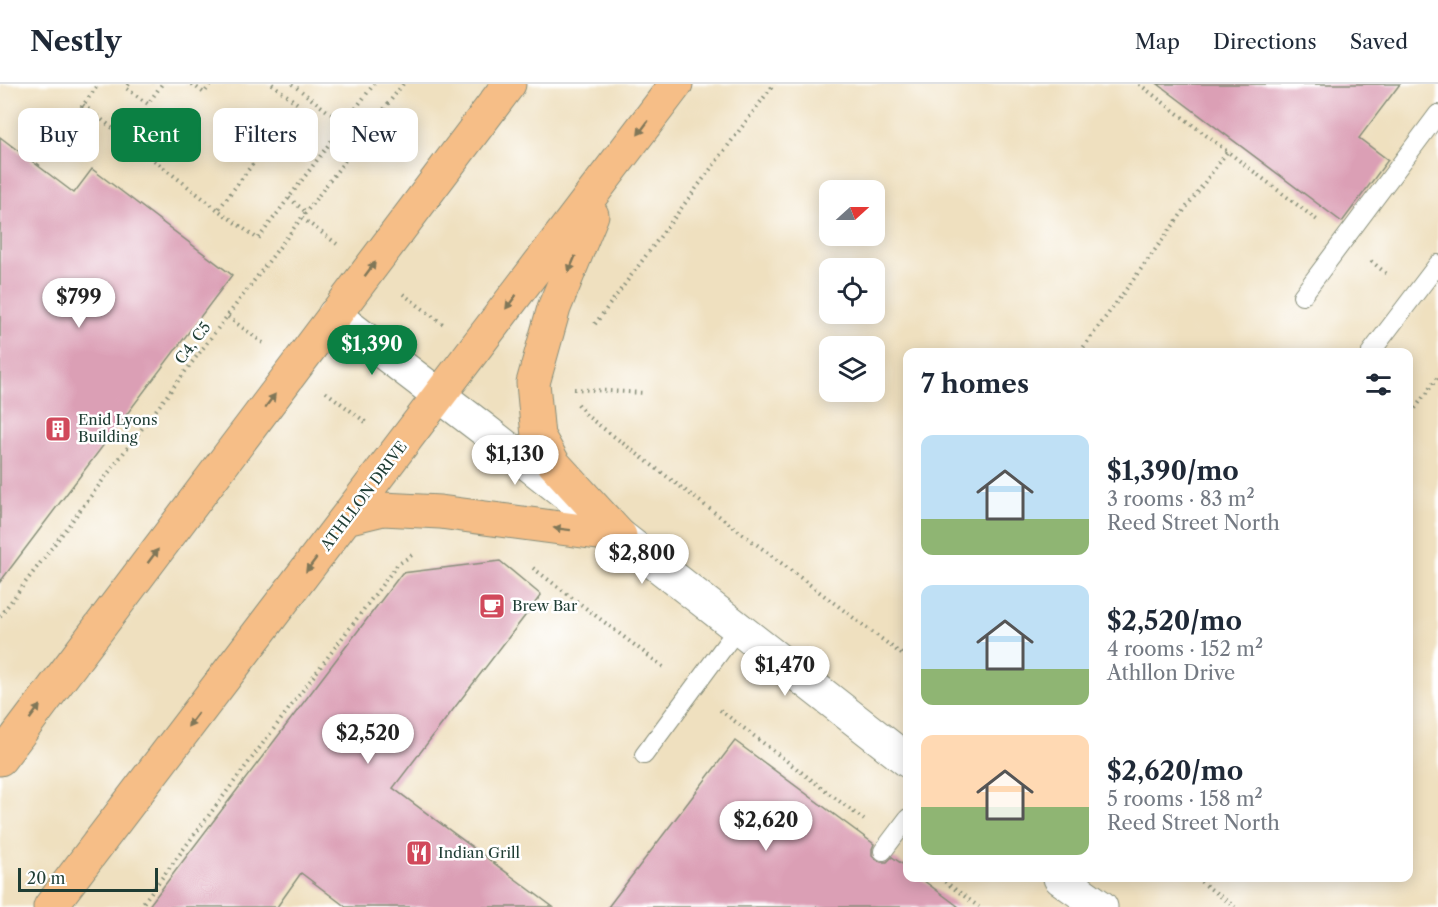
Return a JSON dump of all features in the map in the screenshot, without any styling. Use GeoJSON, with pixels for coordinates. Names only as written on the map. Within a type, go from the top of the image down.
{"type":"FeatureCollection","features":[{"type":"Feature","properties":{"kind":"main road"},"geometry":{"type":"LineString","coordinates":[[0,759],[509,84]]}},
{"type":"Feature","properties":{"kind":"main road","name":"ATHLLON DRIVE"},"geometry":{"type":"LineString","coordinates":[[50,907],[676,84]]}},
{"type":"Feature","properties":{"kind":"main road"},"geometry":{"type":"LineString","coordinates":[[610,172],[554,308],[533,383],[538,436],[554,464],[620,536]]}},
{"type":"Feature","properties":{"kind":"main road"},"geometry":{"type":"LineString","coordinates":[[346,518],[383,509],[440,512],[620,536]]}},
{"type":"Feature","properties":{"kind":"street"},"geometry":{"type":"LineString","coordinates":[[334,315],[903,756]]}},
{"type":"Feature","properties":{"kind":"street"},"geometry":{"type":"LineString","coordinates":[[1066,882],[1101,907]]}},
{"type":"Feature","properties":{"kind":"lane"},"geometry":{"type":"LineString","coordinates":[[1302,296],[1438,114]]}},
{"type":"Feature","properties":{"kind":"lane"},"geometry":{"type":"LineString","coordinates":[[1374,348],[1438,264]]}},
{"type":"Feature","properties":{"kind":"lane"},"geometry":{"type":"LineString","coordinates":[[644,755],[738,628]]}},
{"type":"Feature","properties":{"kind":"lane"},"geometry":{"type":"LineString","coordinates":[[883,850],[903,824]]}},
{"type":"Feature","properties":{"kind":"path"},"geometry":{"type":"LineString","coordinates":[[38,165],[99,84]]}},
{"type":"Feature","properties":{"kind":"path"},"geometry":{"type":"LineString","coordinates":[[129,84],[126,88],[147,104],[162,84]]}},
{"type":"Feature","properties":{"kind":"path"},"geometry":{"type":"LineString","coordinates":[[192,84],[204,93],[211,84]]}},
{"type":"Feature","properties":{"kind":"path"},"geometry":{"type":"LineString","coordinates":[[218,210],[298,104],[272,84]]}},
{"type":"Feature","properties":{"kind":"path"},"geometry":{"type":"LineString","coordinates":[[280,90],[285,84]]}},
{"type":"Feature","properties":{"kind":"path"},"geometry":{"type":"LineString","coordinates":[[292,84],[330,113]]}},
{"type":"Feature","properties":{"kind":"path"},"geometry":{"type":"LineString","coordinates":[[356,108],[374,84]]}},
{"type":"Feature","properties":{"kind":"path","name":"C4, C5"},"geometry":{"type":"LineString","coordinates":[[0,616],[403,84]]}},
{"type":"Feature","properties":{"kind":"path"},"geometry":{"type":"LineString","coordinates":[[589,332],[774,84]]}},
{"type":"Feature","properties":{"kind":"path"},"geometry":{"type":"LineString","coordinates":[[1139,84],[1414,295]]}},
{"type":"Feature","properties":{"kind":"path"},"geometry":{"type":"LineString","coordinates":[[83,105],[258,239],[330,143]]}},
{"type":"Feature","properties":{"kind":"path"},"geometry":{"type":"LineString","coordinates":[[1083,348],[1227,152]]}},
{"type":"Feature","properties":{"kind":"path"},"geometry":{"type":"LineString","coordinates":[[289,198],[306,212]]}},
{"type":"Feature","properties":{"kind":"path"},"geometry":{"type":"LineString","coordinates":[[302,218],[475,349]]}},
{"type":"Feature","properties":{"kind":"path"},"geometry":{"type":"LineString","coordinates":[[228,317],[400,448]]}},
{"type":"Feature","properties":{"kind":"path"},"geometry":{"type":"LineString","coordinates":[[1413,411],[1438,377]]}},
{"type":"Feature","properties":{"kind":"path"},"geometry":{"type":"LineString","coordinates":[[566,389],[644,393]]}},
{"type":"Feature","properties":{"kind":"path"},"geometry":{"type":"LineString","coordinates":[[573,398],[587,416],[903,655]]}},
{"type":"Feature","properties":{"kind":"path"},"geometry":{"type":"LineString","coordinates":[[140,907],[397,565],[417,552]]}},
{"type":"Feature","properties":{"kind":"path"},"geometry":{"type":"LineString","coordinates":[[945,882],[979,907]]}},
{"type":"Feature","properties":{"kind":"path"},"geometry":{"type":"LineString","coordinates":[[1201,882],[1235,907]]}},
{"type":"Feature","properties":{"kind":"building"},"geometry":{"type":"Polygon","coordinates":[[[1158,84],[1400,84],[1359,138],[1388,160],[1342,222],[1158,84]]]}},
{"type":"Feature","properties":{"kind":"building","name":"Enid Lyons Building"},"geometry":{"type":"Polygon","coordinates":[[[0,137],[18,151],[18,162],[33,162],[74,193],[92,169],[232,275],[0,582],[0,137]]]}},
{"type":"Feature","properties":{"kind":"building"},"geometry":{"type":"Polygon","coordinates":[[[500,561],[541,595],[393,788],[553,907],[346,907],[301,873],[277,907],[148,907],[402,573],[500,561]]]}},
{"type":"Feature","properties":{"kind":"building"},"geometry":{"type":"Polygon","coordinates":[[[735,741],[874,844],[872,855],[877,860],[887,862],[892,857],[903,865],[903,882],[925,882],[959,907],[608,907],[735,741]]]}},
{"type":"Feature","properties":{"kind":"place","name":"Enid Lyons Building"},"geometry":{"type":"Point","coordinates":[58,429]}},
{"type":"Feature","properties":{"kind":"place","name":"Brew Bar"},"geometry":{"type":"Point","coordinates":[492,606]}},
{"type":"Feature","properties":{"kind":"place","name":"Indian Grill"},"geometry":{"type":"Point","coordinates":[419,853]}}]}
